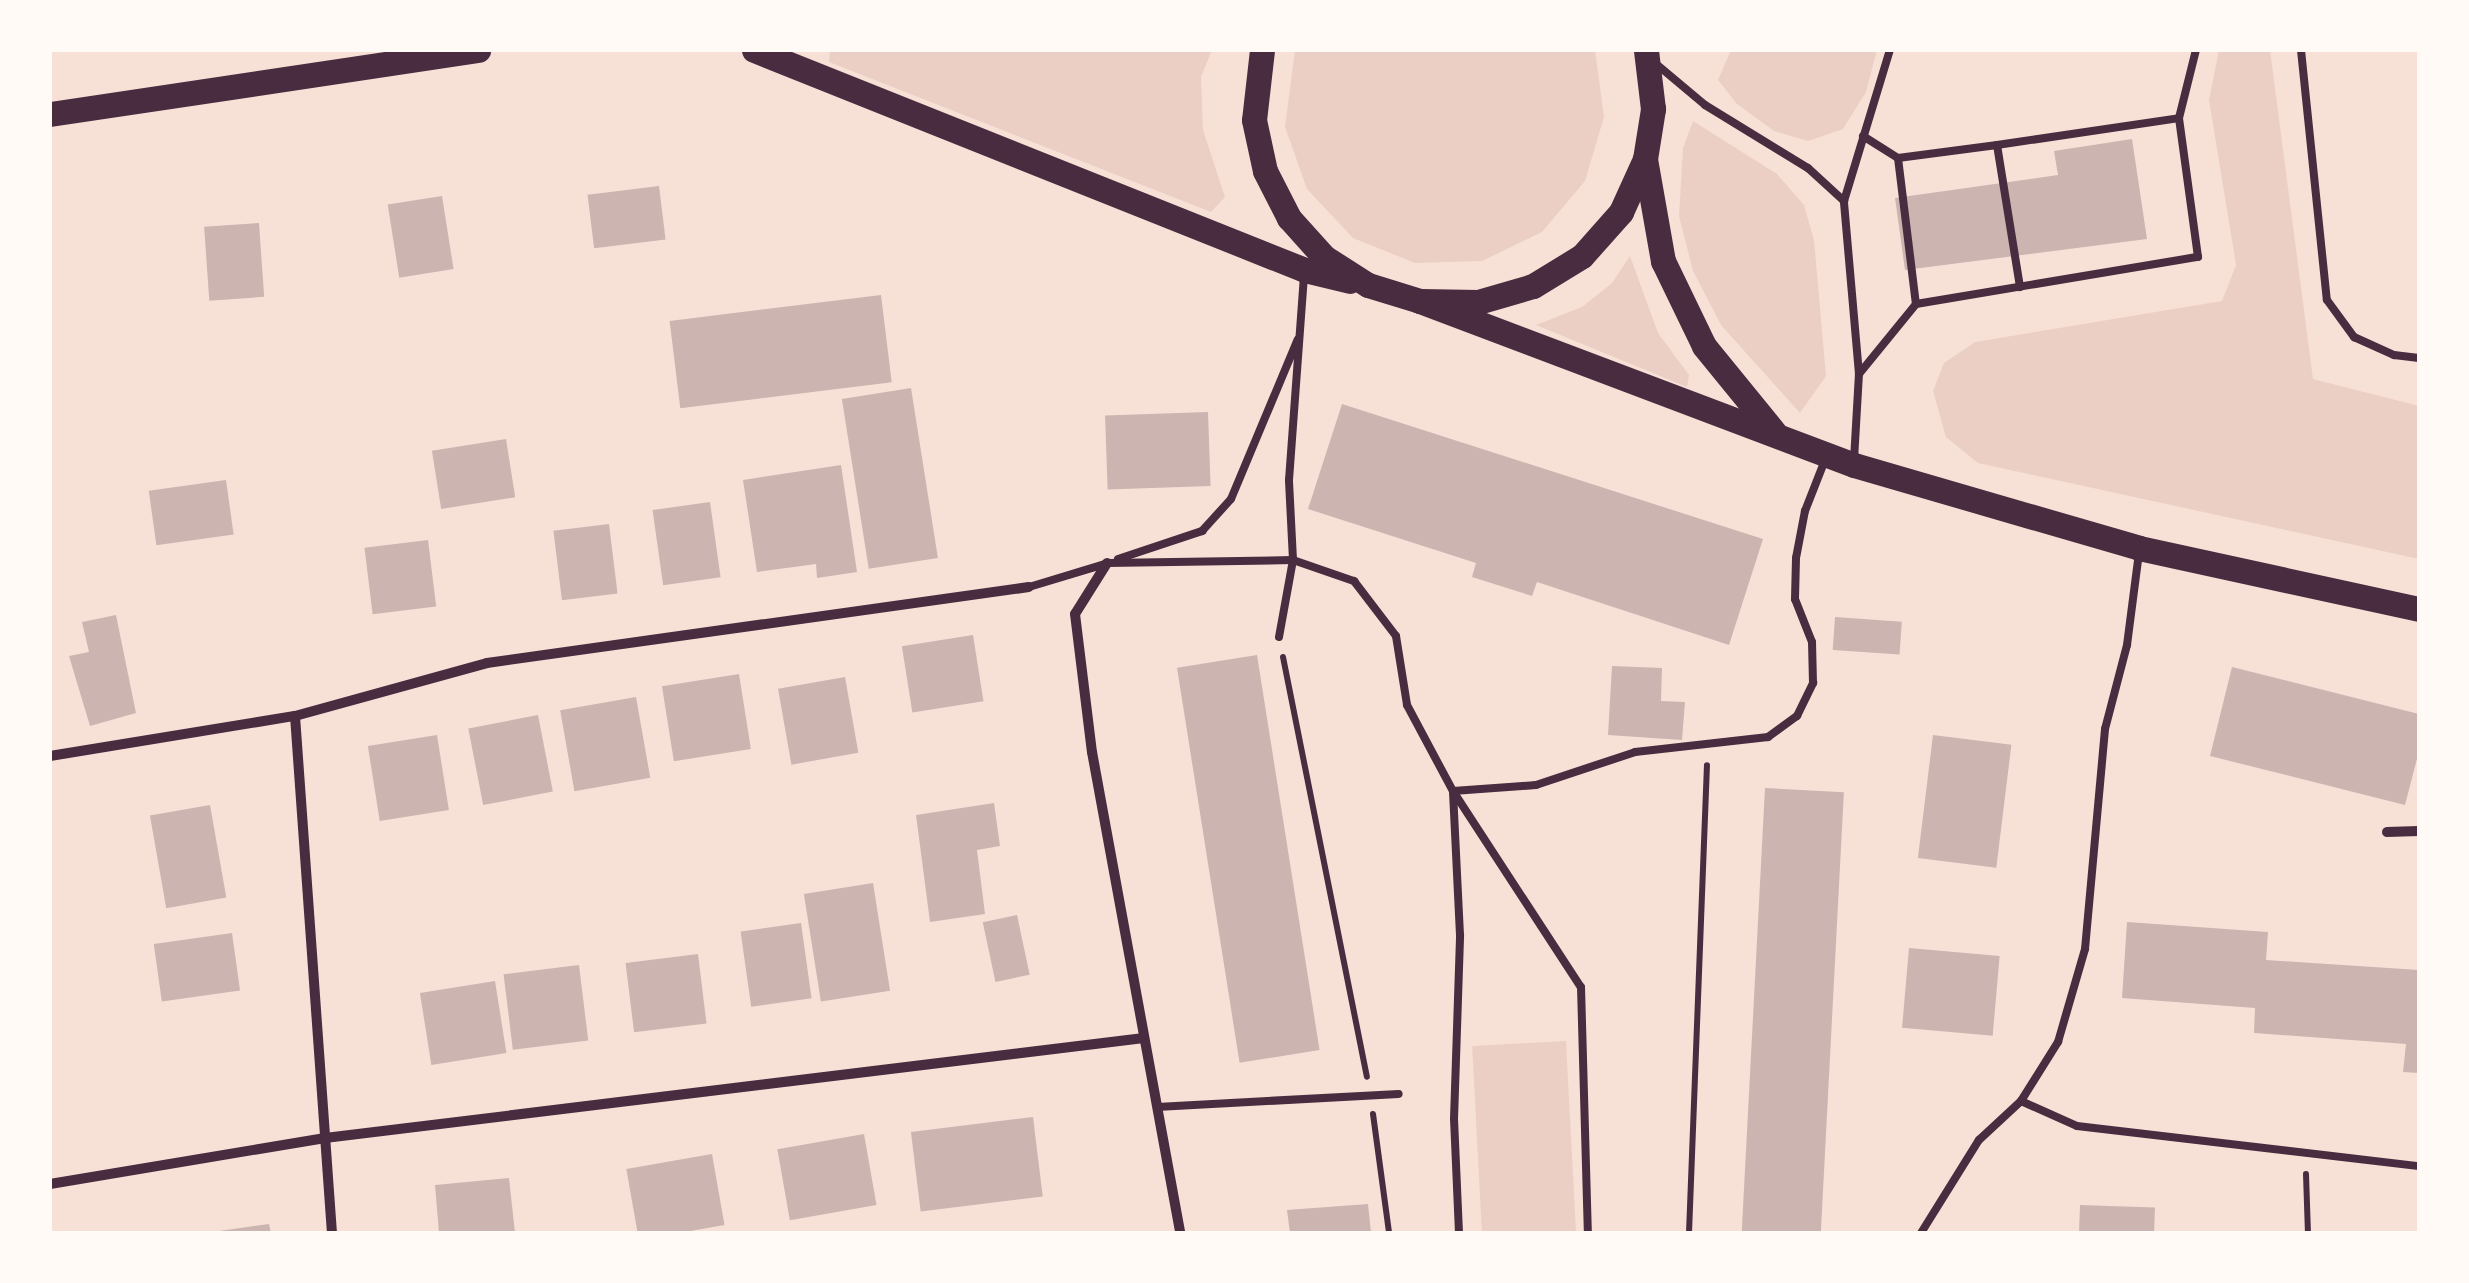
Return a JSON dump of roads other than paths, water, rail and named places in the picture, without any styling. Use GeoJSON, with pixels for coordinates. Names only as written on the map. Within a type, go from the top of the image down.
{"type":"FeatureCollection","features":[{"type":"Feature","properties":{"kind":"main road"},"geometry":{"type":"LineString","coordinates":[[50,114],[478,50]]}},
{"type":"Feature","properties":{"kind":"main road"},"geometry":{"type":"LineString","coordinates":[[754,50],[1305,270],[1420,301],[1827,456],[2140,548],[2419,609]]}},
{"type":"Feature","properties":{"kind":"main road"},"geometry":{"type":"LineString","coordinates":[[1262,50],[1254,120],[1265,172],[1301,231],[1324,257],[1368,285]]}},
{"type":"Feature","properties":{"kind":"main road"},"geometry":{"type":"LineString","coordinates":[[1420,301],[1478,302],[1550,276],[1582,256],[1621,212],[1645,160],[1654,108],[1648,54]]}},
{"type":"Feature","properties":{"kind":"main road"},"geometry":{"type":"LineString","coordinates":[[1645,160],[1663,261],[1704,346],[1778,437]]}},
{"type":"Feature","properties":{"kind":"street"},"geometry":{"type":"LineString","coordinates":[[1107,563],[1075,614],[1092,752],[1180,1233]]}},
{"type":"Feature","properties":{"kind":"street"},"geometry":{"type":"LineString","coordinates":[[50,756],[295,716],[487,663],[1028,588]]}},
{"type":"Feature","properties":{"kind":"street"},"geometry":{"type":"LineString","coordinates":[[295,716],[332,1233]]}},
{"type":"Feature","properties":{"kind":"street"},"geometry":{"type":"LineString","coordinates":[[2387,832],[2419,830]]}},
{"type":"Feature","properties":{"kind":"street"},"geometry":{"type":"LineString","coordinates":[[50,1184],[325,1138],[1144,1038]]}},
{"type":"Feature","properties":{"kind":"lane"},"geometry":{"type":"LineString","coordinates":[[1854,465],[1858,374],[1844,201],[1890,51],[1904,50]]}},
{"type":"Feature","properties":{"kind":"lane"},"geometry":{"type":"LineString","coordinates":[[1858,374],[1916,304],[2198,257],[2179,118],[2196,50]]}},
{"type":"Feature","properties":{"kind":"lane"},"geometry":{"type":"LineString","coordinates":[[2301,50],[2327,300],[2354,337],[2394,355],[2419,358]]}},
{"type":"Feature","properties":{"kind":"lane"},"geometry":{"type":"LineString","coordinates":[[1648,54],[1705,105],[1808,168],[1844,201]]}},
{"type":"Feature","properties":{"kind":"lane"},"geometry":{"type":"LineString","coordinates":[[1863,136],[1898,158],[2179,118]]}},
{"type":"Feature","properties":{"kind":"lane"},"geometry":{"type":"LineString","coordinates":[[1997,144],[2020,286]]}},
{"type":"Feature","properties":{"kind":"lane"},"geometry":{"type":"LineString","coordinates":[[1898,158],[1916,304]]}},
{"type":"Feature","properties":{"kind":"lane"},"geometry":{"type":"LineString","coordinates":[[1279,637],[1293,560],[1289,480],[1305,270]]}},
{"type":"Feature","properties":{"kind":"lane"},"geometry":{"type":"LineString","coordinates":[[1028,588],[1202,531],[1232,499],[1298,339]]}},
{"type":"Feature","properties":{"kind":"lane"},"geometry":{"type":"LineString","coordinates":[[1453,791],[1536,785],[1635,752],[1708,748],[1768,736],[1796,716],[1813,683],[1812,642],[1796,600],[1796,558],[1805,510],[1827,456]]}},
{"type":"Feature","properties":{"kind":"lane"},"geometry":{"type":"LineString","coordinates":[[1921,1233],[1979,1140],[2021,1101],[2058,1042],[2084,948],[2105,729],[2127,645],[2140,548]]}},
{"type":"Feature","properties":{"kind":"lane"},"geometry":{"type":"LineString","coordinates":[[1107,563],[1293,560],[1354,581],[1396,636],[1407,706],[1453,791],[1581,986],[1588,1233]]}},
{"type":"Feature","properties":{"kind":"lane"},"geometry":{"type":"LineString","coordinates":[[1453,791],[1460,936],[1454,1120],[1460,1233]]}},
{"type":"Feature","properties":{"kind":"lane"},"geometry":{"type":"LineString","coordinates":[[1157,1107],[1399,1094]]}},
{"type":"Feature","properties":{"kind":"lane"},"geometry":{"type":"LineString","coordinates":[[2021,1101],[2078,1126],[2306,1157],[2419,1166]]}}]}
